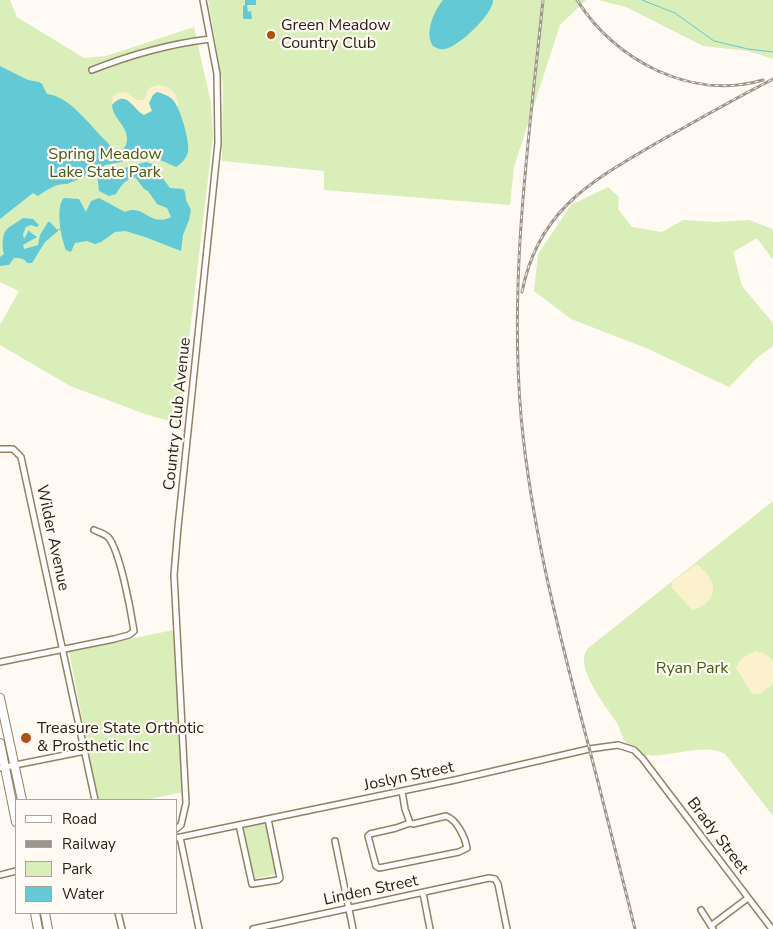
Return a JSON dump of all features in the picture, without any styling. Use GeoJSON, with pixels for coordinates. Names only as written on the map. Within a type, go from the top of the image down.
{"type":"FeatureCollection","features":[{"type":"Feature","properties":{"kind":"highway"},"geometry":{"type":"LineString","coordinates":[[0,698],[22,799]]}},
{"type":"Feature","properties":{"kind":"highway"},"geometry":{"type":"LineString","coordinates":[[0,743],[2,768],[15,818]]}},
{"type":"Feature","properties":{"kind":"highway"},"geometry":{"type":"LineString","coordinates":[[35,914],[38,929]]}},
{"type":"Feature","properties":{"kind":"highway"},"geometry":{"type":"LineString","coordinates":[[45,914],[48,929]]}},
{"type":"Feature","properties":{"kind":"street","name":"Country Club Avenue"},"geometry":{"type":"LineString","coordinates":[[178,828],[181,824],[186,803],[174,575],[218,143],[217,74],[203,0]]}},
{"type":"Feature","properties":{"kind":"street"},"geometry":{"type":"LineString","coordinates":[[92,70],[161,47],[210,39]]}},
{"type":"Feature","properties":{"kind":"street","name":"Wilder Avenue"},"geometry":{"type":"LineString","coordinates":[[0,449],[13,449],[21,457],[95,799]]}},
{"type":"Feature","properties":{"kind":"street"},"geometry":{"type":"LineString","coordinates":[[0,662],[114,639],[134,630],[123,577],[114,548],[108,537],[94,530]]}},
{"type":"Feature","properties":{"kind":"street","name":"Joslyn Street"},"geometry":{"type":"LineString","coordinates":[[178,838],[503,770],[586,750],[618,745],[634,750],[642,758]]}},
{"type":"Feature","properties":{"kind":"street"},"geometry":{"type":"LineString","coordinates":[[2,768],[85,751]]}},
{"type":"Feature","properties":{"kind":"street","name":"Brady Street"},"geometry":{"type":"LineString","coordinates":[[642,758],[772,929]]}},
{"type":"Feature","properties":{"kind":"street"},"geometry":{"type":"LineString","coordinates":[[402,791],[410,823]]}},
{"type":"Feature","properties":{"kind":"street"},"geometry":{"type":"LineString","coordinates":[[446,816],[451,818],[456,824],[467,848],[459,852],[416,861],[379,868],[376,866],[368,836],[410,823],[413,824],[446,816]]}},
{"type":"Feature","properties":{"kind":"street"},"geometry":{"type":"LineString","coordinates":[[239,825],[252,884],[272,881],[280,878],[268,819]]}},
{"type":"Feature","properties":{"kind":"street"},"geometry":{"type":"LineString","coordinates":[[178,838],[199,929]]}},
{"type":"Feature","properties":{"kind":"street"},"geometry":{"type":"LineString","coordinates":[[335,841],[353,929]]}},
{"type":"Feature","properties":{"kind":"street"},"geometry":{"type":"LineString","coordinates":[[0,875],[15,872]]}},
{"type":"Feature","properties":{"kind":"street","name":"Linden Street"},"geometry":{"type":"LineString","coordinates":[[253,929],[276,926],[349,908],[489,878],[495,879],[498,884],[507,929]]}},
{"type":"Feature","properties":{"kind":"street"},"geometry":{"type":"LineString","coordinates":[[423,893],[430,929]]}},
{"type":"Feature","properties":{"kind":"street"},"geometry":{"type":"LineString","coordinates":[[701,910],[713,927],[748,898]]}},
{"type":"Feature","properties":{"kind":"street"},"geometry":{"type":"LineString","coordinates":[[118,914],[122,929]]}},
{"type":"Feature","properties":{"kind":"green space","name":"Spring Meadow Lake State Park"},"geometry":{"type":"Polygon","coordinates":[[[0,0],[10,0],[17,17],[84,58],[106,56],[194,27],[211,103],[213,137],[179,424],[142,413],[70,386],[0,345],[0,325],[19,291],[0,282],[0,0]]]}},
{"type":"Feature","properties":{"kind":"green space","name":"Green Meadow Country Club"},"geometry":{"type":"Polygon","coordinates":[[[208,0],[586,0],[560,25],[514,167],[510,205],[324,190],[324,171],[222,161],[223,85],[208,0]]]}},
{"type":"Feature","properties":{"kind":"green space"},"geometry":{"type":"Polygon","coordinates":[[[598,0],[773,0],[773,59],[748,51],[703,46],[626,7],[598,0]]]}},
{"type":"Feature","properties":{"kind":"green space"},"geometry":{"type":"Polygon","coordinates":[[[608,187],[619,197],[618,209],[632,227],[662,232],[683,220],[716,222],[749,220],[773,229],[773,260],[757,238],[733,252],[742,286],[773,323],[773,346],[757,358],[729,387],[646,348],[571,319],[534,291],[538,254],[571,205],[608,187]]]}},
{"type":"Feature","properties":{"kind":"green space","name":"Ryan Park"},"geometry":{"type":"Polygon","coordinates":[[[773,501],[773,816],[725,754],[717,751],[698,750],[646,755],[639,753],[625,742],[617,723],[593,687],[585,666],[584,657],[587,649],[773,501]]]}},
{"type":"Feature","properties":{"kind":"green space"},"geometry":{"type":"Polygon","coordinates":[[[173,630],[183,792],[150,799],[98,799],[69,652],[173,630]]]}},
{"type":"Feature","properties":{"kind":"green space"},"geometry":{"type":"Polygon","coordinates":[[[264,824],[276,874],[255,879],[243,830],[245,827],[264,824]]]}},
{"type":"Feature","properties":{"kind":"sand"},"geometry":{"type":"Polygon","coordinates":[[[159,85],[174,92],[178,108],[169,97],[157,92],[150,107],[152,111],[144,115],[115,102],[112,105],[113,96],[118,93],[125,92],[137,100],[143,100],[151,87],[159,85]]]}},
{"type":"Feature","properties":{"kind":"sand"},"geometry":{"type":"Polygon","coordinates":[[[696,564],[709,576],[713,590],[708,602],[692,610],[672,588],[672,582],[696,564]]]}},
{"type":"Feature","properties":{"kind":"sand"},"geometry":{"type":"Polygon","coordinates":[[[757,651],[767,655],[773,661],[773,684],[760,694],[752,694],[736,668],[744,656],[757,651]]]}},
{"type":"Feature","properties":{"kind":"water"},"geometry":{"type":"Polygon","coordinates":[[[245,0],[256,0],[256,5],[247,5],[248,12],[251,11],[252,19],[243,19],[245,0]]]}},
{"type":"Feature","properties":{"kind":"water"},"geometry":{"type":"Polygon","coordinates":[[[443,0],[493,0],[488,13],[474,29],[458,43],[444,49],[438,49],[433,46],[429,35],[431,22],[443,0]]]}},
{"type":"Feature","properties":{"kind":"water"},"geometry":{"type":"Polygon","coordinates":[[[0,66],[28,80],[42,84],[47,94],[56,96],[72,106],[118,151],[124,149],[127,139],[125,130],[113,110],[112,105],[117,100],[126,99],[144,115],[152,111],[149,103],[157,92],[172,99],[181,116],[186,132],[188,152],[182,162],[176,167],[142,152],[121,162],[105,165],[102,171],[106,173],[146,162],[152,164],[170,188],[183,189],[191,210],[183,235],[181,251],[125,231],[115,232],[95,244],[87,241],[75,243],[71,252],[66,250],[62,238],[59,215],[61,202],[64,198],[79,199],[86,212],[91,201],[99,198],[125,212],[137,211],[158,220],[171,217],[167,208],[157,204],[135,177],[125,182],[116,194],[109,196],[99,191],[97,173],[93,173],[67,184],[48,189],[38,196],[33,193],[0,219],[0,66]]]}},
{"type":"Feature","properties":{"kind":"water"},"geometry":{"type":"Polygon","coordinates":[[[23,218],[33,219],[39,225],[37,227],[31,225],[26,227],[23,234],[24,239],[29,230],[37,237],[23,245],[24,249],[38,245],[40,235],[48,222],[58,231],[45,242],[32,263],[14,258],[9,265],[0,266],[0,257],[4,254],[3,242],[5,232],[23,218]]]}},
{"type":"Feature","properties":{"kind":"waterway"},"geometry":{"type":"LineString","coordinates":[[642,0],[675,13],[714,41],[748,49],[773,52]]}},
{"type":"Feature","properties":{"kind":"waterway"},"geometry":{"type":"LineString","coordinates":[[57,230],[61,229]]}},
{"type":"Feature","properties":{"kind":"railway"},"geometry":{"type":"LineString","coordinates":[[543,0],[522,208],[519,260],[517,312],[521,416],[531,497],[547,577],[565,657],[635,929]]}},
{"type":"Feature","properties":{"kind":"railway"},"geometry":{"type":"LineString","coordinates":[[577,0],[593,22],[612,41],[634,58],[658,71],[683,80],[709,85],[736,85],[763,80]]}},
{"type":"Feature","properties":{"kind":"railway"},"geometry":{"type":"LineString","coordinates":[[522,292],[530,263],[541,239],[555,218],[572,200],[591,184],[635,156],[773,79]]}},
{"type":"Feature","properties":{"kind":"place","name":"Green Meadow Country Club"},"geometry":{"type":"Point","coordinates":[271,35]}},
{"type":"Feature","properties":{"kind":"place","name":"Treasure State Orthotic & Prosthetic Inc"},"geometry":{"type":"Point","coordinates":[26,738]}}]}
